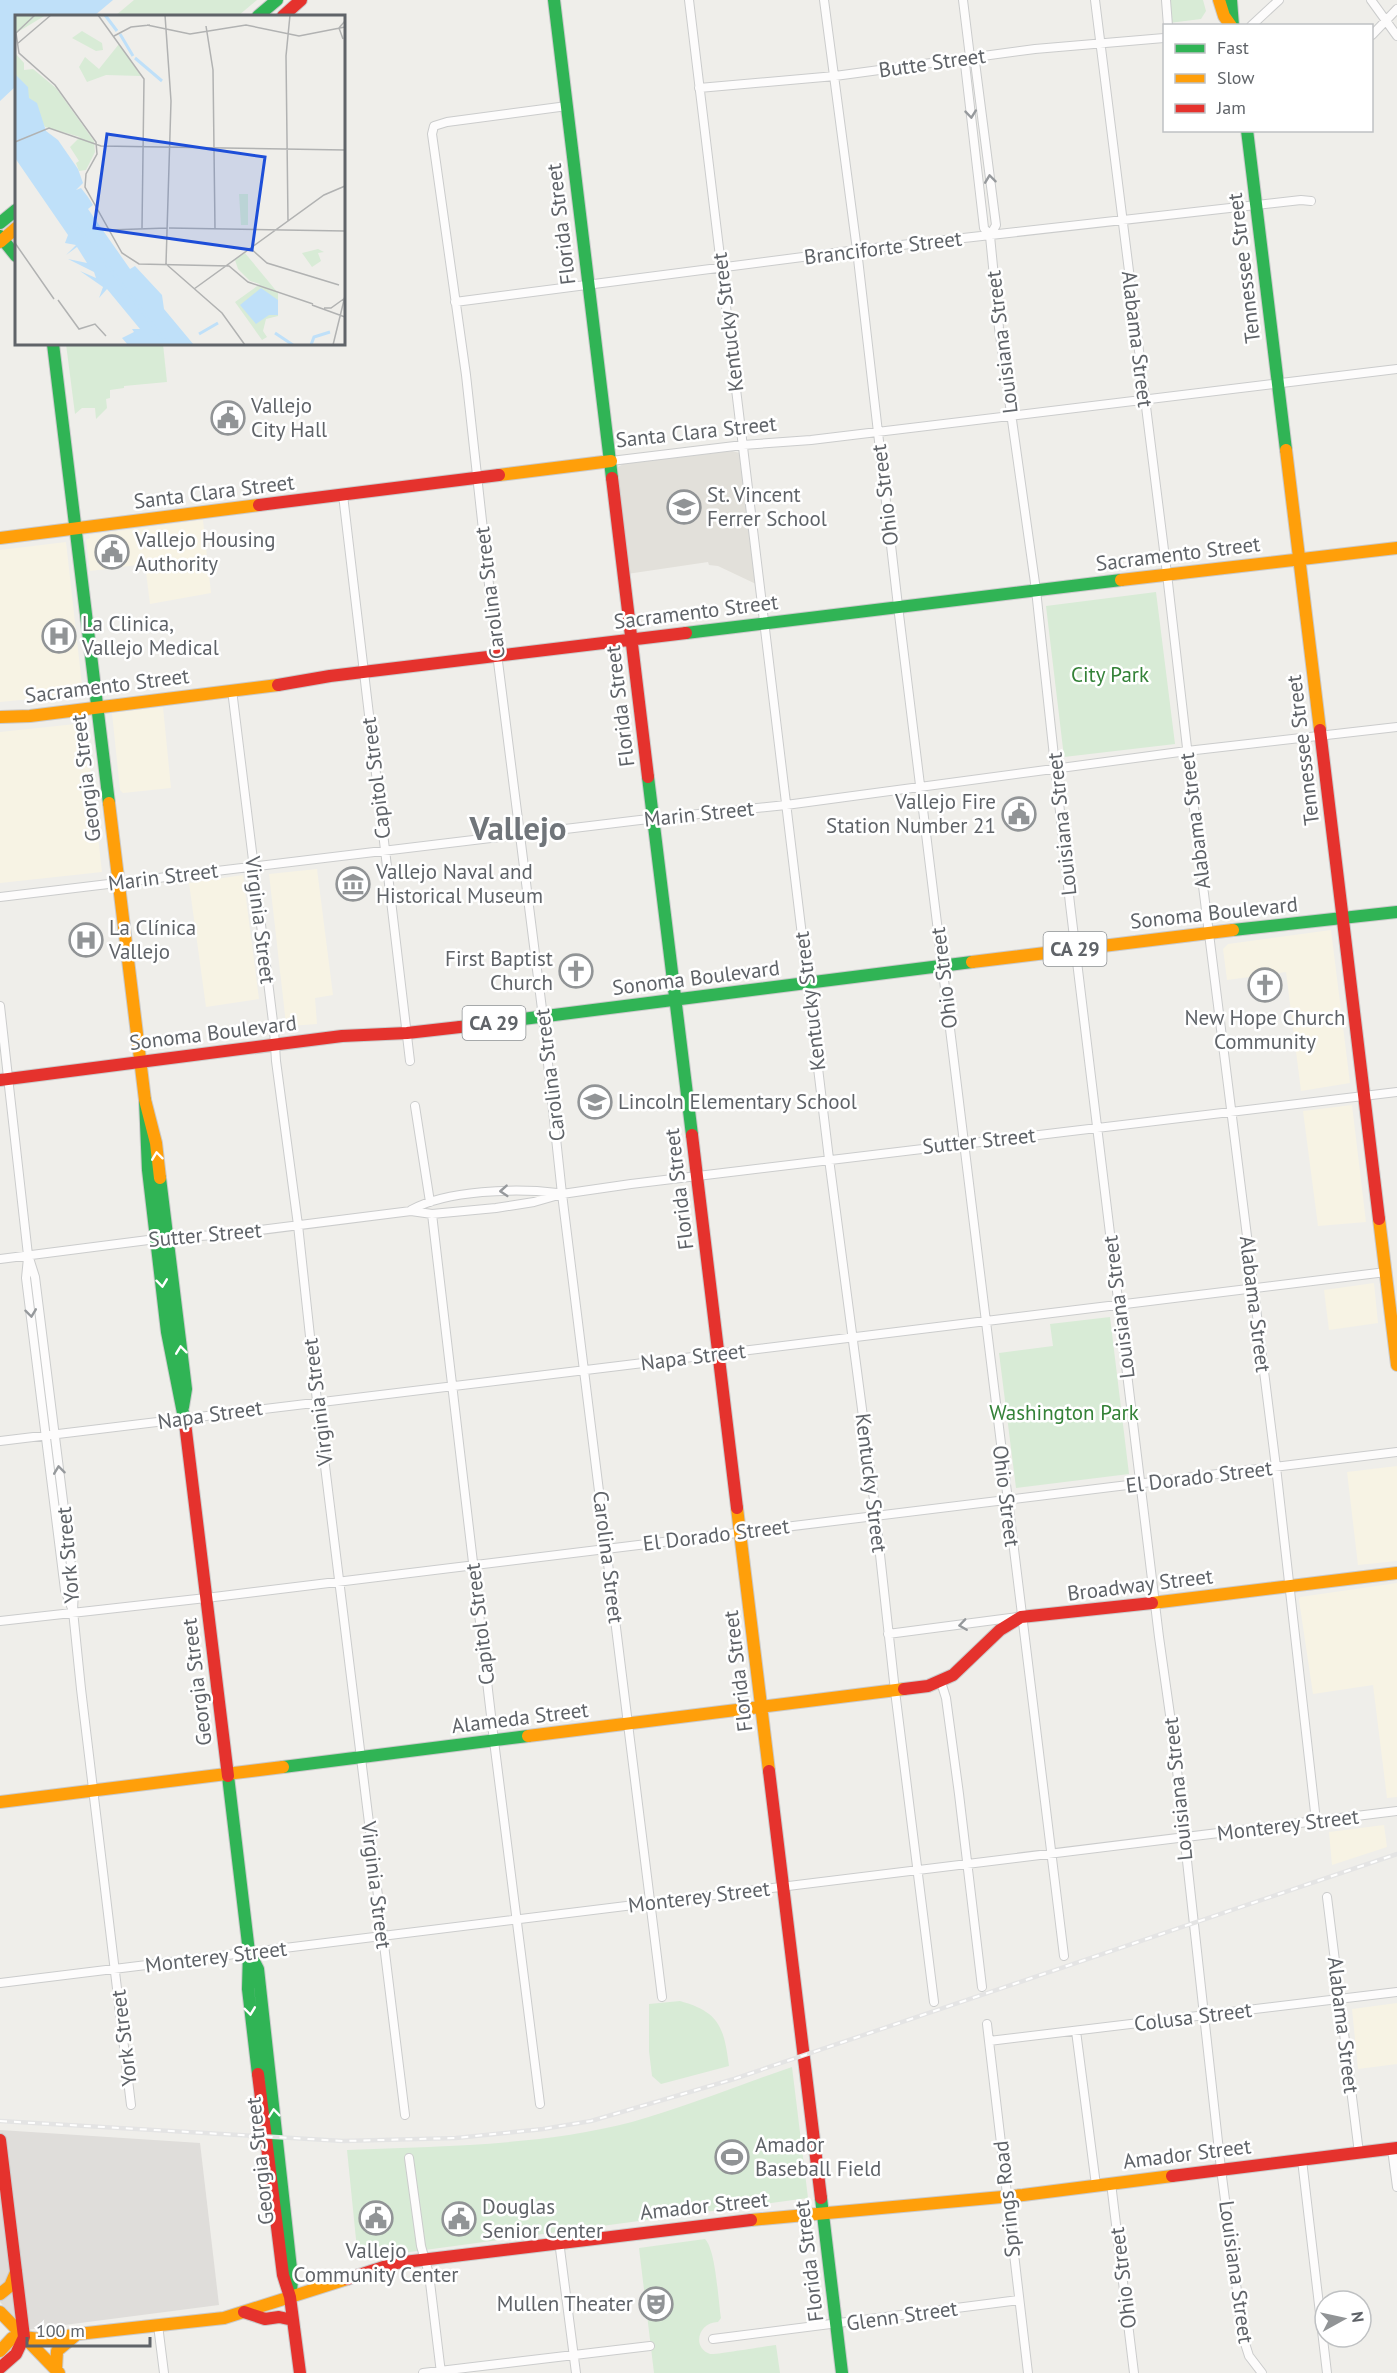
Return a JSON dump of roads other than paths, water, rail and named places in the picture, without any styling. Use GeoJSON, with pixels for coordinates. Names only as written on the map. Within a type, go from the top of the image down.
{"type":"FeatureCollection","features":[{"type":"Feature","properties":{"kind":"main road"},"geometry":{"type":"LineString","coordinates":[[259,15],[277,0]]}},
{"type":"Feature","properties":{"kind":"main road"},"geometry":{"type":"LineString","coordinates":[[284,15],[301,0]]}},
{"type":"Feature","properties":{"kind":"main road","name":"Florida Street"},"geometry":{"type":"LineString","coordinates":[[554,0],[842,2373]]}},
{"type":"Feature","properties":{"kind":"main road"},"geometry":{"type":"LineString","coordinates":[[1219,0],[1224,16],[1230,24]]}},
{"type":"Feature","properties":{"kind":"main road"},"geometry":{"type":"LineString","coordinates":[[1231,0],[1232,24]]}},
{"type":"Feature","properties":{"kind":"main road","name":"Tennessee Street"},"geometry":{"type":"LineString","coordinates":[[1247,132],[1386,1272],[1393,1294],[1397,1365]]}},
{"type":"Feature","properties":{"kind":"main road"},"geometry":{"type":"LineString","coordinates":[[0,223],[15,211]]}},
{"type":"Feature","properties":{"kind":"main road"},"geometry":{"type":"LineString","coordinates":[[15,229],[1,239],[15,255]]}},
{"type":"Feature","properties":{"kind":"main road","name":"Georgia Street"},"geometry":{"type":"LineString","coordinates":[[53,345],[141,1061],[145,1100],[145,1144],[162,1239],[174,1384],[183,1413],[249,1952],[248,1989],[283,2275],[290,2297],[300,2373]]}},
{"type":"Feature","properties":{"kind":"main road","name":"Santa Clara Street"},"geometry":{"type":"LineString","coordinates":[[0,538],[476,480],[610,461]]}},
{"type":"Feature","properties":{"kind":"main road","name":"Sacramento Street"},"geometry":{"type":"LineString","coordinates":[[0,717],[30,716],[898,606],[1397,548]]}},
{"type":"Feature","properties":{"kind":"main road","name":"Sonoma Boulevard"},"geometry":{"type":"LineString","coordinates":[[4,1079],[355,1035],[407,1033],[543,1017],[1076,949],[1397,912]]}},
{"type":"Feature","properties":{"kind":"main road","name":"Broadway Street"},"geometry":{"type":"LineString","coordinates":[[1021,1617],[1397,1574]]}},
{"type":"Feature","properties":{"kind":"main road","name":"Alameda Street"},"geometry":{"type":"LineString","coordinates":[[0,1802],[928,1686],[953,1675],[1000,1630],[1021,1617]]}},
{"type":"Feature","properties":{"kind":"main road"},"geometry":{"type":"LineString","coordinates":[[0,2140],[24,2337],[16,2354],[0,2368]]}},
{"type":"Feature","properties":{"kind":"main road","name":"Amador Street"},"geometry":{"type":"LineString","coordinates":[[24,2337],[46,2340],[78,2334],[224,2318],[373,2268],[424,2259],[729,2222],[1007,2196],[1395,2149]]}},
{"type":"Feature","properties":{"kind":"main road"},"geometry":{"type":"LineString","coordinates":[[0,2294],[10,2286],[16,2271]]}},
{"type":"Feature","properties":{"kind":"main road"},"geometry":{"type":"LineString","coordinates":[[0,2312],[58,2371]]}},
{"type":"Feature","properties":{"kind":"main road"},"geometry":{"type":"LineString","coordinates":[[244,2312],[265,2319],[279,2317],[293,2320]]}},
{"type":"Feature","properties":{"kind":"main road"},"geometry":{"type":"LineString","coordinates":[[58,2371],[57,2351],[78,2334]]}},
{"type":"Feature","properties":{"kind":"main road"},"geometry":{"type":"LineString","coordinates":[[0,2351],[12,2338],[24,2337]]}},
{"type":"Feature","properties":{"kind":"street","name":"Kentucky Street"},"geometry":{"type":"LineString","coordinates":[[689,0],[829,1159],[876,1516],[888,1634],[934,2002]]}},
{"type":"Feature","properties":{"kind":"street","name":"Ohio Street"},"geometry":{"type":"LineString","coordinates":[[824,0],[857,250],[898,606],[1064,1956]]}},
{"type":"Feature","properties":{"kind":"street","name":"Louisiana Street"},"geometry":{"type":"LineString","coordinates":[[963,0],[969,57],[975,62],[996,225],[990,236],[1035,590],[1140,1484],[1174,1743],[1221,2169],[1243,2337],[1249,2356],[1263,2373]]}},
{"type":"Feature","properties":{"kind":"street","name":"Alabama Street"},"geometry":{"type":"LineString","coordinates":[[1095,0],[1276,1467],[1316,1821]]}},
{"type":"Feature","properties":{"kind":"street"},"geometry":{"type":"LineString","coordinates":[[1166,0],[1168,24]]}},
{"type":"Feature","properties":{"kind":"street"},"geometry":{"type":"LineString","coordinates":[[1253,24],[1279,0]]}},
{"type":"Feature","properties":{"kind":"street"},"geometry":{"type":"LineString","coordinates":[[1371,0],[1397,36]]}},
{"type":"Feature","properties":{"kind":"street"},"geometry":{"type":"LineString","coordinates":[[1373,33],[1397,9]]}},
{"type":"Feature","properties":{"kind":"street","name":"Butte Street"},"geometry":{"type":"LineString","coordinates":[[699,88],[835,76],[1035,49],[1163,38]]}},
{"type":"Feature","properties":{"kind":"street","name":"Carolina Street"},"geometry":{"type":"LineString","coordinates":[[567,106],[447,122],[434,126],[432,134],[466,375],[497,657],[662,1997]]}},
{"type":"Feature","properties":{"kind":"street","name":"Branciforte Street"},"geometry":{"type":"LineString","coordinates":[[455,302],[857,250],[1301,200],[1311,201]]}},
{"type":"Feature","properties":{"kind":"street","name":"Santa Clara Street"},"geometry":{"type":"LineString","coordinates":[[610,461],[878,432],[1397,369]]}},
{"type":"Feature","properties":{"kind":"street","name":"Capitol Street"},"geometry":{"type":"LineString","coordinates":[[343,495],[410,1061]]}},
{"type":"Feature","properties":{"kind":"street","name":"Virginia Street"},"geometry":{"type":"LineString","coordinates":[[232,690],[298,1225],[316,1401],[405,2115]]}},
{"type":"Feature","properties":{"kind":"street","name":"Marin Street"},"geometry":{"type":"LineString","coordinates":[[0,897],[654,818],[786,805],[1055,768],[1397,727]]}},
{"type":"Feature","properties":{"kind":"street","name":"York Street"},"geometry":{"type":"LineString","coordinates":[[0,1005],[4,1079],[28,1255],[36,1277],[50,1434],[74,1589],[73,1611],[131,2105]]}},
{"type":"Feature","properties":{"kind":"street","name":"Sutter Street"},"geometry":{"type":"LineString","coordinates":[[0,1258],[411,1211],[432,1214],[496,1209],[562,1194],[697,1176],[1397,1092]]}},
{"type":"Feature","properties":{"kind":"street"},"geometry":{"type":"LineString","coordinates":[[415,1106],[430,1202]]}},
{"type":"Feature","properties":{"kind":"street","name":"Sutter Street"},"geometry":{"type":"LineString","coordinates":[[411,1211],[430,1202],[461,1196],[530,1190],[562,1194]]}},
{"type":"Feature","properties":{"kind":"street","name":"Capitol Street"},"geometry":{"type":"LineString","coordinates":[[432,1214],[494,1741],[540,2104]]}},
{"type":"Feature","properties":{"kind":"street","name":"Napa Street"},"geometry":{"type":"LineString","coordinates":[[0,1441],[183,1413],[451,1386],[1119,1307],[1386,1272]]}},
{"type":"Feature","properties":{"kind":"street","name":"El Dorado Street"},"geometry":{"type":"LineString","coordinates":[[0,1621],[73,1611],[206,1598],[1397,1452]]}},
{"type":"Feature","properties":{"kind":"street","name":"Broadway Street"},"geometry":{"type":"LineString","coordinates":[[888,1634],[1021,1617]]}},
{"type":"Feature","properties":{"kind":"street"},"geometry":{"type":"LineString","coordinates":[[941,1682],[946,1698],[982,1987]]}},
{"type":"Feature","properties":{"kind":"street","name":"Monterey Street"},"geometry":{"type":"LineString","coordinates":[[0,1983],[1397,1811]]}},
{"type":"Feature","properties":{"kind":"street","name":"Alabama Street"},"geometry":{"type":"LineString","coordinates":[[1328,1897],[1359,2153]]}},
{"type":"Feature","properties":{"kind":"street","name":"Colusa Street"},"geometry":{"type":"LineString","coordinates":[[989,2041],[1397,1992]]}},
{"type":"Feature","properties":{"kind":"street","name":"Springs Road"},"geometry":{"type":"LineString","coordinates":[[987,2024],[1028,2373]]}},
{"type":"Feature","properties":{"kind":"street"},"geometry":{"type":"LineString","coordinates":[[1076,2031],[1096,2185]]}},
{"type":"Feature","properties":{"kind":"street"},"geometry":{"type":"LineString","coordinates":[[1395,2149],[1397,2187]]}},
{"type":"Feature","properties":{"kind":"street"},"geometry":{"type":"LineString","coordinates":[[409,2158],[421,2246],[429,2274],[441,2372]]}},
{"type":"Feature","properties":{"kind":"street"},"geometry":{"type":"LineString","coordinates":[[1302,2160],[1327,2373]]}},
{"type":"Feature","properties":{"kind":"street","name":"Ohio Street"},"geometry":{"type":"LineString","coordinates":[[1111,2183],[1134,2373]]}},
{"type":"Feature","properties":{"kind":"street"},"geometry":{"type":"LineString","coordinates":[[560,2241],[576,2373]]}},
{"type":"Feature","properties":{"kind":"street","name":"Glenn Street"},"geometry":{"type":"LineString","coordinates":[[713,2338],[1019,2300]]}},
{"type":"Feature","properties":{"kind":"street"},"geometry":{"type":"LineString","coordinates":[[158,2325],[164,2373]]}},
{"type":"Feature","properties":{"kind":"street"},"geometry":{"type":"LineString","coordinates":[[423,2373],[650,2346]]}},
{"type":"Feature","properties":{"kind":"water"},"geometry":{"type":"Polygon","coordinates":[[[0,0],[113,0],[95,15],[15,15],[15,87],[0,101],[0,0]]]}},
{"type":"Feature","properties":{"kind":"railway"},"geometry":{"type":"LineString","coordinates":[[0,2121],[343,2141],[456,2138],[543,2129],[591,2121],[734,2079],[1397,1854]]}},
{"type":"Feature","properties":{"kind":"place","name":"Vallejo City Hall"},"geometry":{"type":"Point","coordinates":[228,418]}},
{"type":"Feature","properties":{"kind":"place","name":"St. Vincent Ferrer School"},"geometry":{"type":"Point","coordinates":[684,507]}},
{"type":"Feature","properties":{"kind":"place","name":"Vallejo Housing Authority"},"geometry":{"type":"Point","coordinates":[112,552]}},
{"type":"Feature","properties":{"kind":"place","name":"La Clinica, Vallejo Medical"},"geometry":{"type":"Point","coordinates":[59,636]}},
{"type":"Feature","properties":{"kind":"place","name":"Vallejo Fire Station Number 21"},"geometry":{"type":"Point","coordinates":[1019,814]}},
{"type":"Feature","properties":{"kind":"place","name":"Vallejo Naval and Historical Museum"},"geometry":{"type":"Point","coordinates":[353,884]}},
{"type":"Feature","properties":{"kind":"place","name":"La Clínica Vallejo"},"geometry":{"type":"Point","coordinates":[86,940]}},
{"type":"Feature","properties":{"kind":"place","name":"First Baptist Church"},"geometry":{"type":"Point","coordinates":[576,971]}},
{"type":"Feature","properties":{"kind":"place","name":"New Hope Church Community"},"geometry":{"type":"Point","coordinates":[1265,985]}},
{"type":"Feature","properties":{"kind":"place","name":"Lincoln Elementary School"},"geometry":{"type":"Point","coordinates":[595,1102]}},
{"type":"Feature","properties":{"kind":"place","name":"Amador Baseball Field"},"geometry":{"type":"Point","coordinates":[732,2157]}},
{"type":"Feature","properties":{"kind":"place","name":"Vallejo Community Center"},"geometry":{"type":"Point","coordinates":[376,2218]}},
{"type":"Feature","properties":{"kind":"place","name":"Douglas Senior Center"},"geometry":{"type":"Point","coordinates":[459,2219]}},
{"type":"Feature","properties":{"kind":"place","name":"Mullen Theater"},"geometry":{"type":"Point","coordinates":[656,2304]}},
{"type":"Feature","properties":{"kind":"district","name":"Vallejo"},"geometry":{"type":"Point","coordinates":[518,828]}},
{"type":"Feature","properties":{"kind":"park label","name":"City Park"},"geometry":{"type":"Point","coordinates":[1110,675]}},
{"type":"Feature","properties":{"kind":"park label","name":"Washington Park"},"geometry":{"type":"Point","coordinates":[1064,1413]}}]}
